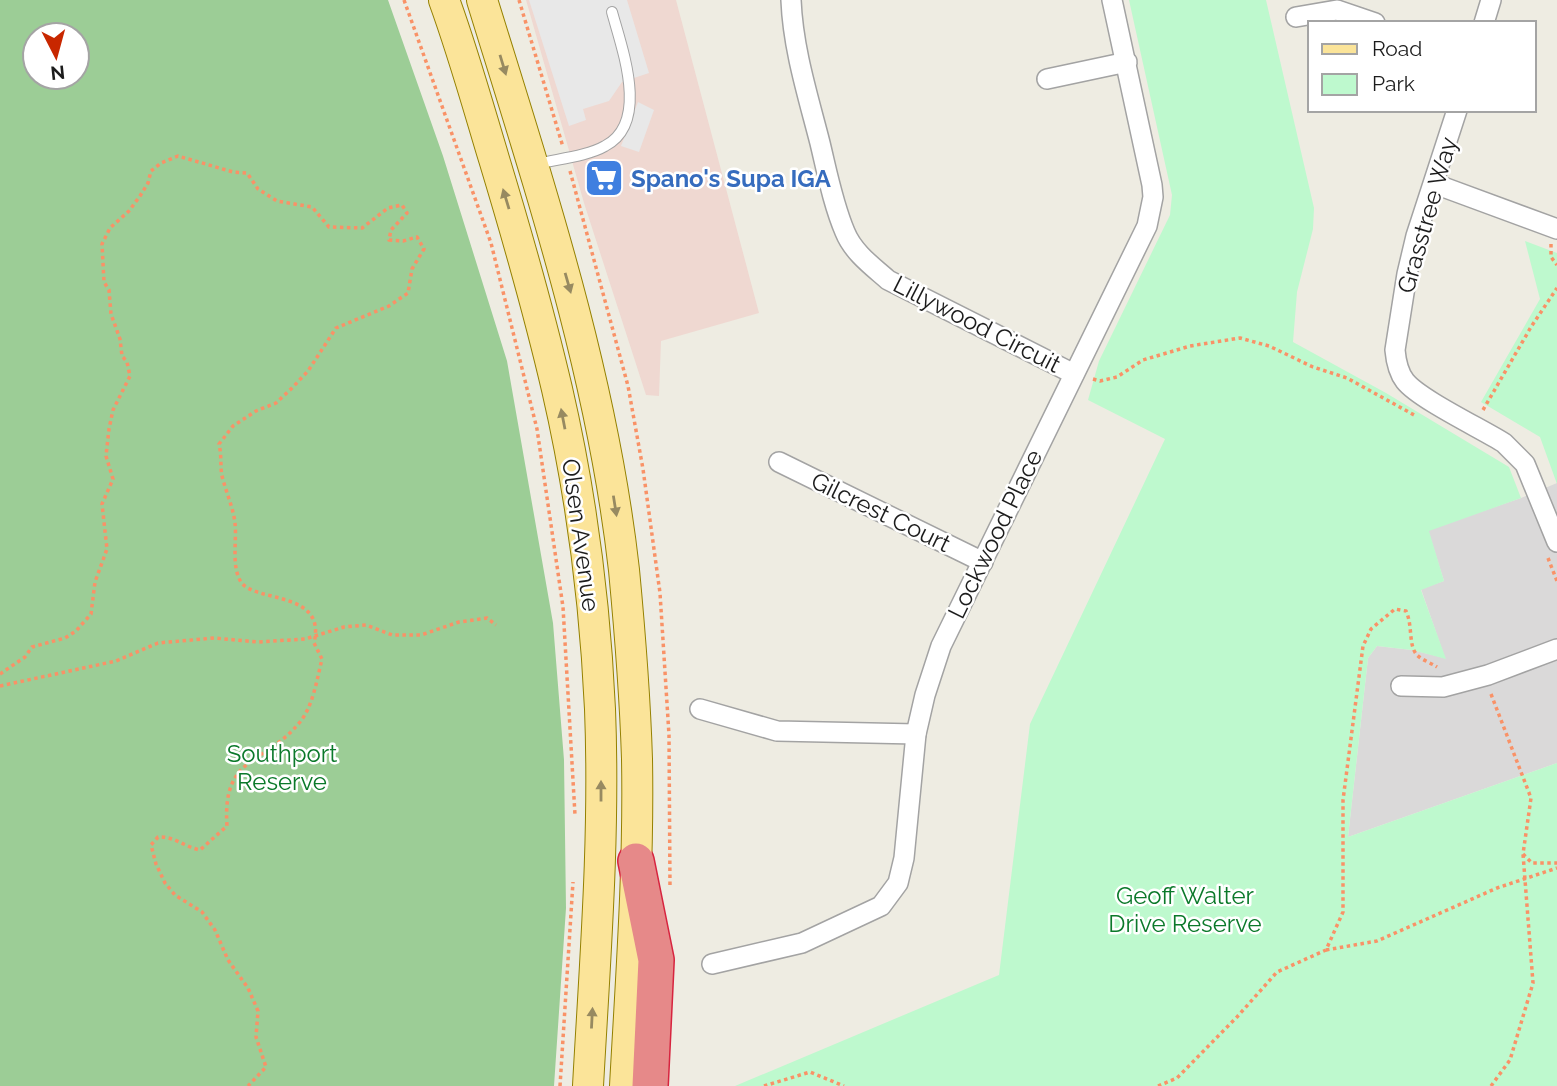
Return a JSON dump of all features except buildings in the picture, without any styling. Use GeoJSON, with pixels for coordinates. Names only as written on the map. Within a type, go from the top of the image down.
{"type":"FeatureCollection","features":[{"type":"Feature","properties":{"kind":"highway"},"geometry":{"type":"LineString","coordinates":[[636,860],[656,960],[650,1086]]}},
{"type":"Feature","properties":{"kind":"main road","name":"Olsen Avenue"},"geometry":{"type":"LineString","coordinates":[[444,0],[542,326],[571,457],[581,522],[596,652],[601,782],[600,889],[588,1086]]}},
{"type":"Feature","properties":{"kind":"main road","name":"Olsen Avenue"},"geometry":{"type":"LineString","coordinates":[[482,0],[574,305],[615,505],[634,693],[637,760],[636,860],[625,1086]]}},
{"type":"Feature","properties":{"kind":"street","name":"Lillywood Circuit"},"geometry":{"type":"LineString","coordinates":[[791,0],[805,91],[835,203],[845,234],[863,258],[888,280],[1074,374]]}},
{"type":"Feature","properties":{"kind":"street","name":"Lockwood Place"},"geometry":{"type":"LineString","coordinates":[[712,964],[802,943],[881,906],[898,883],[904,858],[916,734],[925,695],[942,646],[1147,226],[1151,210],[1152,185],[1112,0]]}},
{"type":"Feature","properties":{"kind":"street"},"geometry":{"type":"LineString","coordinates":[[1485,21],[1491,0]]}},
{"type":"Feature","properties":{"kind":"street"},"geometry":{"type":"LineString","coordinates":[[1296,17],[1337,10],[1369,21]]}},
{"type":"Feature","properties":{"kind":"street"},"geometry":{"type":"LineString","coordinates":[[1047,79],[1127,62]]}},
{"type":"Feature","properties":{"kind":"street","name":"Grasstree Way"},"geometry":{"type":"LineString","coordinates":[[1456,112],[1416,236],[1407,274],[1395,350],[1400,373],[1413,389],[1504,443],[1516,453],[1525,464],[1557,542]]}},
{"type":"Feature","properties":{"kind":"street"},"geometry":{"type":"LineString","coordinates":[[1435,184],[1557,229]]}},
{"type":"Feature","properties":{"kind":"street","name":"Gilcrest Court"},"geometry":{"type":"LineString","coordinates":[[779,462],[983,562]]}},
{"type":"Feature","properties":{"kind":"street"},"geometry":{"type":"LineString","coordinates":[[1402,685],[1443,687],[1484,676],[1557,649]]}},
{"type":"Feature","properties":{"kind":"street"},"geometry":{"type":"LineString","coordinates":[[700,709],[777,731],[916,734]]}},
{"type":"Feature","properties":{"kind":"lane"},"geometry":{"type":"LineString","coordinates":[[533,165],[602,148],[618,139],[628,113],[631,90],[612,12]]}},
{"type":"Feature","properties":{"kind":"path"},"geometry":{"type":"LineString","coordinates":[[404,0],[491,243],[537,429],[563,607],[575,819]]}},
{"type":"Feature","properties":{"kind":"path"},"geometry":{"type":"LineString","coordinates":[[0,674],[25,657],[32,647],[65,638],[76,631],[92,614],[96,582],[107,549],[102,504],[113,479],[106,456],[109,429],[113,410],[130,376],[127,362],[122,356],[117,326],[111,314],[109,290],[104,282],[102,244],[110,229],[140,196],[151,171],[161,163],[178,156],[191,158],[205,165],[247,173],[258,189],[277,201],[312,207],[329,226],[362,228],[388,208],[402,205],[407,213],[391,230],[389,240],[417,237],[424,250],[412,269],[408,293],[389,306],[335,328],[308,371],[292,388],[276,403],[256,411],[233,426],[219,444],[223,459],[221,472],[235,521],[237,570],[242,583],[252,591],[279,596],[298,604],[314,619],[314,643],[322,659],[302,720],[269,751],[251,760],[232,780],[226,806],[227,826],[200,850],[185,847],[169,836],[158,837],[152,845],[164,883],[175,895],[202,912],[215,930],[228,960],[248,988],[258,1011],[256,1037],[267,1067],[248,1086]]}},
{"type":"Feature","properties":{"kind":"path"},"geometry":{"type":"LineString","coordinates":[[1483,410],[1557,288]]}},
{"type":"Feature","properties":{"kind":"path"},"geometry":{"type":"LineString","coordinates":[[1074,374],[1100,381],[1117,377],[1143,360],[1190,346],[1240,338],[1269,346],[1313,368],[1347,379],[1420,418]]}},
{"type":"Feature","properties":{"kind":"path"},"geometry":{"type":"LineString","coordinates":[[1326,950],[1343,912],[1343,800],[1363,646],[1371,629],[1382,618],[1395,609],[1406,611],[1411,622],[1411,643],[1418,655],[1437,667],[1446,668]]}},
{"type":"Feature","properties":{"kind":"path"},"geometry":{"type":"LineString","coordinates":[[0,686],[116,661],[158,643],[214,638],[258,642],[315,638],[344,627],[366,625],[391,635],[421,635],[459,622],[487,618],[496,625]]}},
{"type":"Feature","properties":{"kind":"path"},"geometry":{"type":"LineString","coordinates":[[1484,676],[1531,798],[1523,855],[1523,879],[1530,927],[1533,983],[1510,1060],[1491,1086]]}},
{"type":"Feature","properties":{"kind":"path"},"geometry":{"type":"LineString","coordinates":[[1523,855],[1532,863],[1557,866]]}},
{"type":"Feature","properties":{"kind":"path"},"geometry":{"type":"LineString","coordinates":[[1158,1086],[1177,1078],[1277,972],[1326,950],[1377,941],[1497,888],[1557,866]]}},
{"type":"Feature","properties":{"kind":"path"},"geometry":{"type":"LineString","coordinates":[[560,1086],[574,872]]}},
{"type":"Feature","properties":{"kind":"path"},"geometry":{"type":"LineString","coordinates":[[764,1086],[810,1072],[844,1086]]}},
{"type":"Feature","properties":{"kind":"shaded area"},"geometry":{"type":"Polygon","coordinates":[[[526,0],[676,0],[759,313],[661,341],[659,396],[646,395],[584,203],[526,0]]]}},
{"type":"Feature","properties":{"kind":"shaded area"},"geometry":{"type":"Polygon","coordinates":[[[529,0],[627,0],[649,73],[622,82],[609,101],[583,109],[586,120],[569,126],[529,0]]]}},
{"type":"Feature","properties":{"kind":"shaded area"},"geometry":{"type":"Polygon","coordinates":[[[638,102],[654,110],[639,152],[621,146],[638,102]]]}},
{"type":"Feature","properties":{"kind":"shaded area"},"geometry":{"type":"Polygon","coordinates":[[[1557,483],[1557,763],[1348,837],[1368,658],[1377,646],[1412,650],[1445,658],[1421,589],[1444,581],[1428,530],[1557,483]]]}},
{"type":"Feature","properties":{"kind":"green space","name":"Southport Reserve"},"geometry":{"type":"Polygon","coordinates":[[[0,0],[388,0],[443,156],[507,361],[553,623],[564,760],[566,908],[554,1086],[0,1086],[0,0]]]}},
{"type":"Feature","properties":{"kind":"green space","name":"Geoff Walter Drive Reserve"},"geometry":{"type":"Polygon","coordinates":[[[1129,0],[1266,0],[1314,208],[1313,229],[1297,292],[1293,342],[1386,393],[1509,467],[1521,498],[1429,531],[1444,581],[1421,590],[1446,659],[1412,650],[1377,646],[1368,658],[1348,837],[1557,763],[1557,1086],[735,1086],[999,975],[1030,724],[1165,439],[1088,400],[1099,361],[1170,215],[1172,195],[1129,0]]]}},
{"type":"Feature","properties":{"kind":"green space"},"geometry":{"type":"Polygon","coordinates":[[[1525,241],[1557,253],[1557,484],[1540,437],[1481,402],[1540,299],[1525,241]]]}},
{"type":"Feature","properties":{"kind":"place","name":"Spano's Supa IGA"},"geometry":{"type":"Point","coordinates":[604,178]}}]}
